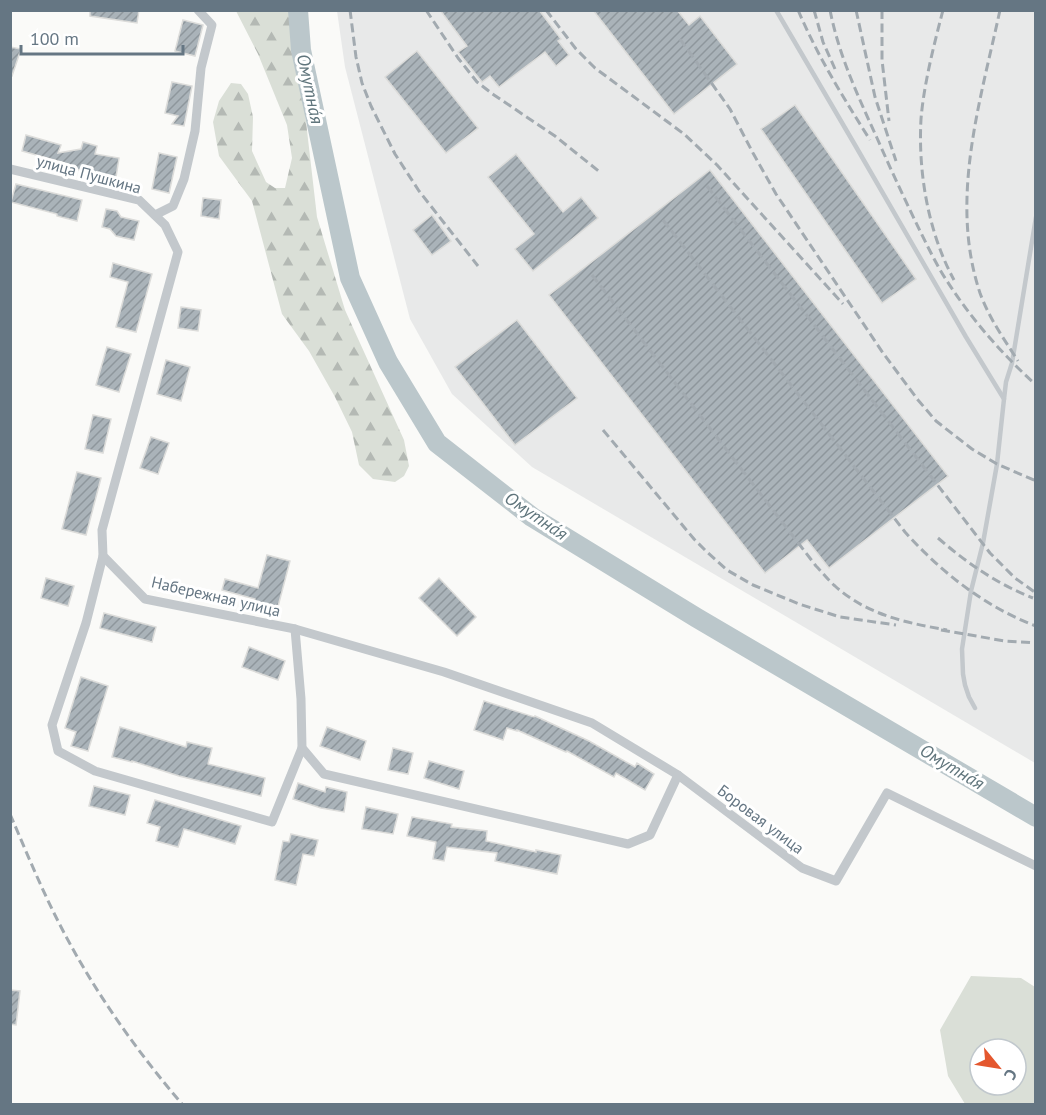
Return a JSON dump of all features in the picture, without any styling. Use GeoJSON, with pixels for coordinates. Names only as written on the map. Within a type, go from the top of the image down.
{"type":"FeatureCollection","features":[{"type":"Feature","properties":{"kind":"street"},"geometry":{"type":"LineString","coordinates":[[198,10],[212,26],[201,68],[195,130],[184,179],[173,206],[155,215],[165,225],[178,252],[102,530],[103,556],[86,623],[52,725],[58,751],[95,771],[272,822],[302,748],[301,699],[294,629]]}},
{"type":"Feature","properties":{"kind":"street","name":"улица Пушкина"},"geometry":{"type":"LineString","coordinates":[[10,169],[139,200],[155,215]]}},
{"type":"Feature","properties":{"kind":"street","name":"Набережная улица"},"geometry":{"type":"LineString","coordinates":[[103,556],[145,599],[294,629],[444,672],[592,723],[678,775]]}},
{"type":"Feature","properties":{"kind":"street"},"geometry":{"type":"LineString","coordinates":[[302,748],[324,774],[628,844],[650,835],[678,775]]}},
{"type":"Feature","properties":{"kind":"street","name":"Боровая улица"},"geometry":{"type":"LineString","coordinates":[[678,775],[802,868],[836,881],[887,793],[1035,867]]}},
{"type":"Feature","properties":{"kind":"lane"},"geometry":{"type":"LineString","coordinates":[[776,10],[1004,399]]}},
{"type":"Feature","properties":{"kind":"lane"},"geometry":{"type":"LineString","coordinates":[[975,708],[965,685],[962,649],[971,591],[992,497],[1006,382],[1012,363],[1035,217]]}},
{"type":"Feature","properties":{"kind":"shaded area"},"geometry":{"type":"Polygon","coordinates":[[[337,11],[1035,11],[1035,763],[532,467],[452,394],[410,319],[345,67],[337,11]]]}},
{"type":"Feature","properties":{"kind":"green space"},"geometry":{"type":"Polygon","coordinates":[[[236,11],[291,11],[297,44],[317,217],[345,310],[404,440],[409,466],[404,476],[395,482],[373,479],[359,465],[352,432],[335,397],[309,351],[282,314],[252,201],[219,156],[213,122],[219,101],[231,83],[241,84],[248,94],[253,117],[252,151],[266,182],[275,188],[285,188],[292,158],[287,125],[258,54],[236,11]]]}},
{"type":"Feature","properties":{"kind":"green space"},"geometry":{"type":"Polygon","coordinates":[[[971,976],[1021,978],[1035,987],[1035,1104],[965,1104],[948,1076],[940,1030],[971,976]]]}},
{"type":"Feature","properties":{"kind":"building"},"geometry":{"type":"Polygon","coordinates":[[[90,10],[139,10],[137,23],[90,16],[90,10]]]}},
{"type":"Feature","properties":{"kind":"building"},"geometry":{"type":"Polygon","coordinates":[[[440,10],[539,10],[561,39],[558,41],[569,55],[556,66],[545,52],[499,87],[490,76],[482,82],[458,52],[467,46],[440,10]]]}},
{"type":"Feature","properties":{"kind":"building"},"geometry":{"type":"Polygon","coordinates":[[[593,10],[677,10],[689,25],[700,16],[737,64],[674,114],[593,10]]]}},
{"type":"Feature","properties":{"kind":"building"},"geometry":{"type":"Polygon","coordinates":[[[183,20],[203,25],[195,56],[175,51],[183,20]]]}},
{"type":"Feature","properties":{"kind":"building"},"geometry":{"type":"Polygon","coordinates":[[[10,47],[21,49],[12,76],[10,75],[10,47]]]}},
{"type":"Feature","properties":{"kind":"building"},"geometry":{"type":"Polygon","coordinates":[[[417,51],[478,128],[446,153],[385,77],[417,51]]]}},
{"type":"Feature","properties":{"kind":"building"},"geometry":{"type":"Polygon","coordinates":[[[172,82],[192,86],[184,126],[172,124],[178,116],[165,113],[172,82]]]}},
{"type":"Feature","properties":{"kind":"building"},"geometry":{"type":"Polygon","coordinates":[[[795,105],[916,279],[882,303],[761,129],[795,105]]]}},
{"type":"Feature","properties":{"kind":"building"},"geometry":{"type":"Polygon","coordinates":[[[26,135],[61,145],[58,153],[81,149],[83,142],[97,146],[95,154],[119,158],[116,177],[65,166],[65,163],[22,151],[26,135]]]}},
{"type":"Feature","properties":{"kind":"building"},"geometry":{"type":"Polygon","coordinates":[[[159,153],[177,157],[169,193],[152,189],[159,153]]]}},
{"type":"Feature","properties":{"kind":"building"},"geometry":{"type":"Polygon","coordinates":[[[516,154],[563,212],[581,197],[598,218],[533,271],[515,249],[534,234],[488,177],[516,154]]]}},
{"type":"Feature","properties":{"kind":"building"},"geometry":{"type":"Polygon","coordinates":[[[710,170],[948,476],[829,568],[807,540],[765,573],[549,295],[710,170]]]}},
{"type":"Feature","properties":{"kind":"building"},"geometry":{"type":"Polygon","coordinates":[[[16,184],[82,200],[77,221],[11,202],[16,184]]]}},
{"type":"Feature","properties":{"kind":"building"},"geometry":{"type":"Polygon","coordinates":[[[203,198],[221,200],[219,219],[201,216],[203,198]]]}},
{"type":"Feature","properties":{"kind":"building"},"geometry":{"type":"Polygon","coordinates":[[[106,209],[117,211],[121,217],[139,221],[134,240],[116,236],[110,229],[102,227],[106,209]]]}},
{"type":"Feature","properties":{"kind":"building"},"geometry":{"type":"Polygon","coordinates":[[[432,215],[451,241],[432,255],[413,230],[432,215]]]}},
{"type":"Feature","properties":{"kind":"building"},"geometry":{"type":"Polygon","coordinates":[[[113,263],[152,274],[136,332],[116,327],[128,282],[110,277],[113,263]]]}},
{"type":"Feature","properties":{"kind":"building"},"geometry":{"type":"Polygon","coordinates":[[[181,307],[201,310],[198,331],[178,328],[181,307]]]}},
{"type":"Feature","properties":{"kind":"building"},"geometry":{"type":"Polygon","coordinates":[[[517,320],[577,398],[515,445],[455,367],[517,320]]]}},
{"type":"Feature","properties":{"kind":"building"},"geometry":{"type":"Polygon","coordinates":[[[107,347],[131,354],[119,392],[96,385],[107,347]]]}},
{"type":"Feature","properties":{"kind":"building"},"geometry":{"type":"Polygon","coordinates":[[[166,360],[190,367],[181,401],[157,394],[166,360]]]}},
{"type":"Feature","properties":{"kind":"building"},"geometry":{"type":"Polygon","coordinates":[[[93,415],[111,419],[103,453],[85,449],[93,415]]]}},
{"type":"Feature","properties":{"kind":"building"},"geometry":{"type":"Polygon","coordinates":[[[151,437],[169,443],[158,474],[140,468],[151,437]]]}},
{"type":"Feature","properties":{"kind":"building"},"geometry":{"type":"Polygon","coordinates":[[[77,472],[101,478],[86,535],[62,529],[77,472]]]}},
{"type":"Feature","properties":{"kind":"building"},"geometry":{"type":"Polygon","coordinates":[[[267,555],[290,561],[276,614],[253,608],[255,599],[222,590],[225,579],[258,588],[267,555]]]}},
{"type":"Feature","properties":{"kind":"building"},"geometry":{"type":"Polygon","coordinates":[[[46,578],[74,586],[68,606],[41,598],[46,578]]]}},
{"type":"Feature","properties":{"kind":"building"},"geometry":{"type":"Polygon","coordinates":[[[439,578],[476,617],[457,636],[419,598],[439,578]]]}},
{"type":"Feature","properties":{"kind":"building"},"geometry":{"type":"Polygon","coordinates":[[[104,613],[156,627],[152,642],[100,628],[104,613]]]}},
{"type":"Feature","properties":{"kind":"building"},"geometry":{"type":"Polygon","coordinates":[[[249,647],[285,661],[278,680],[242,667],[249,647]]]}},
{"type":"Feature","properties":{"kind":"building"},"geometry":{"type":"Polygon","coordinates":[[[81,677],[108,686],[88,751],[71,746],[76,732],[65,728],[81,677]]]}},
{"type":"Feature","properties":{"kind":"building"},"geometry":{"type":"Polygon","coordinates":[[[484,701],[535,716],[589,741],[635,767],[637,763],[654,774],[645,790],[616,773],[614,777],[567,751],[517,730],[507,728],[503,740],[474,730],[484,701]]]}},
{"type":"Feature","properties":{"kind":"building"},"geometry":{"type":"Polygon","coordinates":[[[120,727],[186,747],[187,742],[212,748],[208,764],[265,778],[261,796],[112,757],[120,727]]]}},
{"type":"Feature","properties":{"kind":"building"},"geometry":{"type":"Polygon","coordinates":[[[327,727],[366,741],[360,760],[320,746],[327,727]]]}},
{"type":"Feature","properties":{"kind":"building"},"geometry":{"type":"Polygon","coordinates":[[[393,748],[413,753],[408,774],[388,770],[393,748]]]}},
{"type":"Feature","properties":{"kind":"building"},"geometry":{"type":"Polygon","coordinates":[[[429,761],[464,771],[459,789],[424,778],[429,761]]]}},
{"type":"Feature","properties":{"kind":"building"},"geometry":{"type":"Polygon","coordinates":[[[298,783],[325,792],[326,787],[347,792],[344,812],[321,808],[293,799],[298,783]]]}},
{"type":"Feature","properties":{"kind":"building"},"geometry":{"type":"Polygon","coordinates":[[[94,786],[130,795],[125,815],[89,806],[94,786]]]}},
{"type":"Feature","properties":{"kind":"building"},"geometry":{"type":"Polygon","coordinates":[[[155,800],[241,826],[235,844],[184,829],[178,847],[156,841],[160,827],[147,823],[155,800]]]}},
{"type":"Feature","properties":{"kind":"building"},"geometry":{"type":"Polygon","coordinates":[[[366,807],[398,814],[393,834],[362,829],[366,807]]]}},
{"type":"Feature","properties":{"kind":"building"},"geometry":{"type":"Polygon","coordinates":[[[412,817],[452,824],[451,827],[487,831],[486,841],[561,855],[557,874],[495,861],[497,853],[447,847],[444,861],[433,859],[436,842],[407,836],[412,817]]]}},
{"type":"Feature","properties":{"kind":"building"},"geometry":{"type":"Polygon","coordinates":[[[291,834],[318,840],[314,856],[303,854],[296,885],[275,880],[283,841],[289,842],[291,834]]]}},
{"type":"Feature","properties":{"kind":"building"},"geometry":{"type":"Polygon","coordinates":[[[10,990],[20,991],[16,1025],[10,1024],[10,990]]]}},
{"type":"Feature","properties":{"kind":"waterway","name":"Омутна́я"},"geometry":{"type":"LineString","coordinates":[[298,10],[301,50],[350,278],[388,362],[437,443],[532,517],[697,618],[1036,817]]}},
{"type":"Feature","properties":{"kind":"railway"},"geometry":{"type":"LineString","coordinates":[[350,10],[356,57],[362,83],[371,106],[395,154],[419,191],[478,266]]}},
{"type":"Feature","properties":{"kind":"railway"},"geometry":{"type":"LineString","coordinates":[[426,10],[477,82],[555,136],[601,173]]}},
{"type":"Feature","properties":{"kind":"railway"},"geometry":{"type":"LineString","coordinates":[[546,10],[576,49],[595,68],[684,134],[717,165],[843,304]]}},
{"type":"Feature","properties":{"kind":"railway"},"geometry":{"type":"LineString","coordinates":[[798,10],[822,60],[870,140]]}},
{"type":"Feature","properties":{"kind":"railway"},"geometry":{"type":"LineString","coordinates":[[814,10],[823,42],[835,69]]}},
{"type":"Feature","properties":{"kind":"railway"},"geometry":{"type":"LineString","coordinates":[[830,10],[838,44],[856,91],[936,263],[977,323],[999,349],[1036,385]]}},
{"type":"Feature","properties":{"kind":"railway"},"geometry":{"type":"LineString","coordinates":[[856,10],[875,97],[896,161]]}},
{"type":"Feature","properties":{"kind":"railway"},"geometry":{"type":"LineString","coordinates":[[882,10],[882,60],[889,121]]}},
{"type":"Feature","properties":{"kind":"railway"},"geometry":{"type":"LineString","coordinates":[[943,10],[922,105],[920,139],[923,181],[931,222],[954,280]]}},
{"type":"Feature","properties":{"kind":"railway"},"geometry":{"type":"LineString","coordinates":[[1000,10],[971,152],[967,187],[967,223],[971,258],[980,293],[992,320],[1018,361]]}},
{"type":"Feature","properties":{"kind":"railway"},"geometry":{"type":"LineString","coordinates":[[680,39],[730,109],[776,194],[883,353],[918,400],[936,421],[972,449],[997,464],[1036,481]]}},
{"type":"Feature","properties":{"kind":"railway"},"geometry":{"type":"LineString","coordinates":[[707,186],[990,553],[1015,578],[1036,593]]}},
{"type":"Feature","properties":{"kind":"railway"},"geometry":{"type":"LineString","coordinates":[[663,220],[905,532],[933,561],[965,587],[999,609],[1036,626]]}},
{"type":"Feature","properties":{"kind":"railway"},"geometry":{"type":"LineString","coordinates":[[592,275],[816,566],[830,581],[847,596],[874,611],[902,621],[947,630]]}},
{"type":"Feature","properties":{"kind":"railway"},"geometry":{"type":"LineString","coordinates":[[603,430],[694,539],[727,570],[753,585],[799,604],[840,617],[896,625]]}},
{"type":"Feature","properties":{"kind":"railway"},"geometry":{"type":"LineString","coordinates":[[938,538],[983,572],[1033,598]]}},
{"type":"Feature","properties":{"kind":"railway"},"geometry":{"type":"LineString","coordinates":[[941,630],[1005,641],[1036,643]]}},
{"type":"Feature","properties":{"kind":"railway"},"geometry":{"type":"LineString","coordinates":[[10,814],[52,910],[86,971],[131,1040],[182,1104]]}}]}
